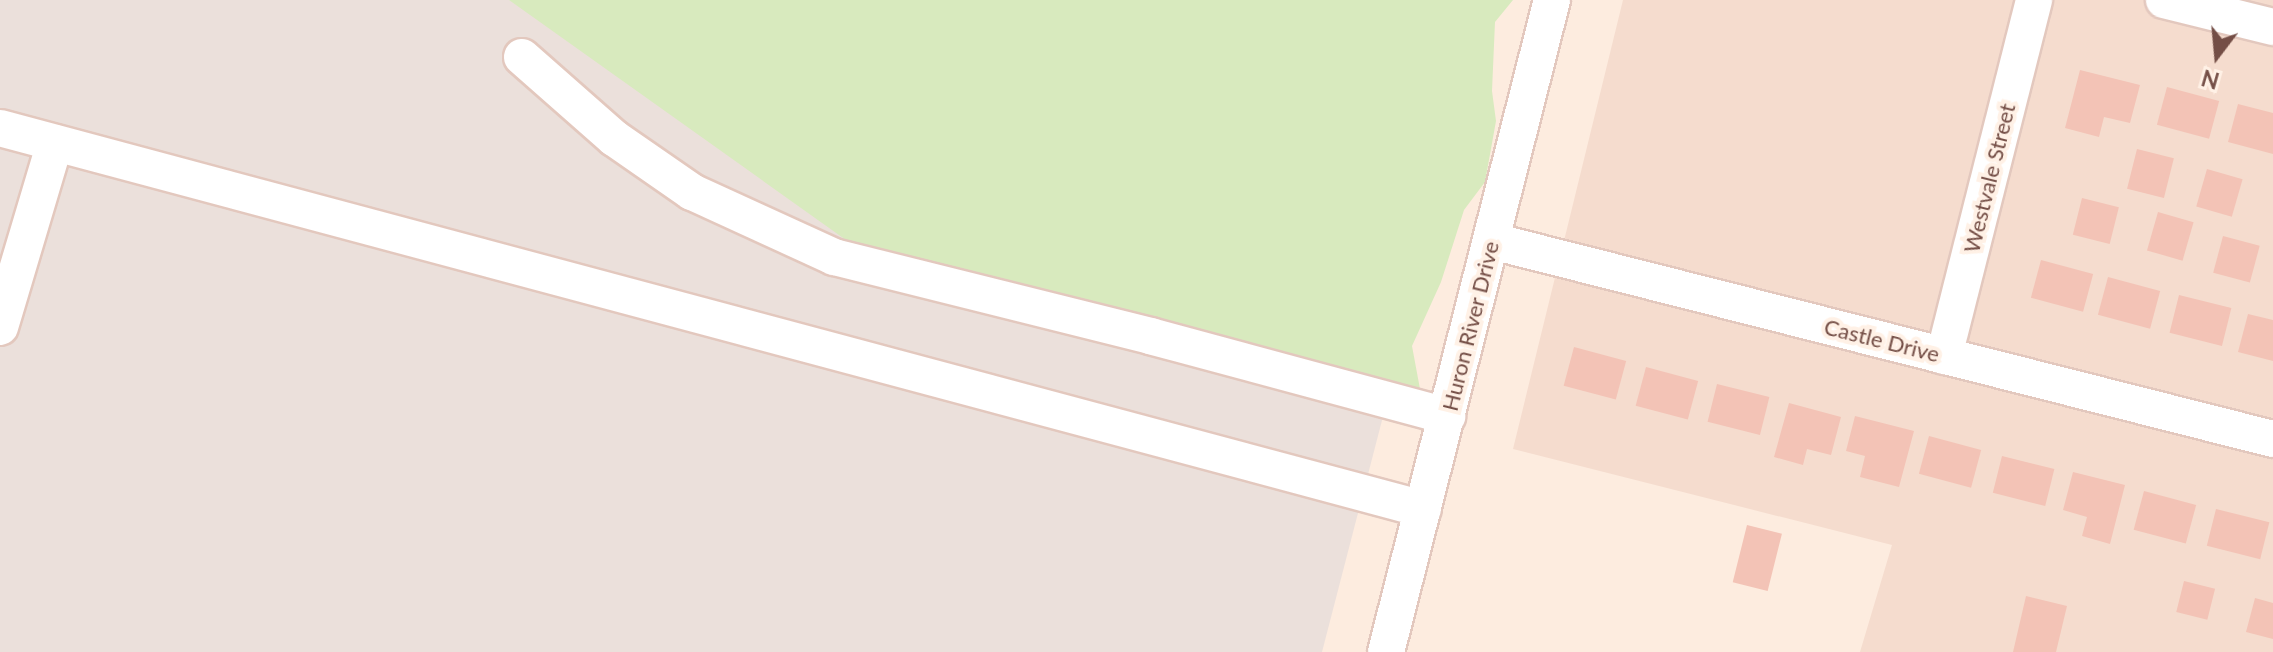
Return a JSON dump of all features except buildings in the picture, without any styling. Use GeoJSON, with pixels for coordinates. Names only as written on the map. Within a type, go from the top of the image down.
{"type":"FeatureCollection","features":[{"type":"Feature","properties":{"kind":"street","name":"Huron River Drive"},"geometry":{"type":"LineString","coordinates":[[1386,652],[1552,0]]}},
{"type":"Feature","properties":{"kind":"street","name":"Westvale Street"},"geometry":{"type":"LineString","coordinates":[[1944,356],[2034,0]]}},
{"type":"Feature","properties":{"kind":"street"},"geometry":{"type":"LineString","coordinates":[[2164,0],[2273,27]]}},
{"type":"Feature","properties":{"kind":"street"},"geometry":{"type":"LineString","coordinates":[[522,57],[614,138],[692,192],[834,257],[1150,336],[1447,416]]}},
{"type":"Feature","properties":{"kind":"street"},"geometry":{"type":"LineString","coordinates":[[0,128],[1423,509]]}},
{"type":"Feature","properties":{"kind":"street"},"geometry":{"type":"LineString","coordinates":[[0,327],[55,143]]}},
{"type":"Feature","properties":{"kind":"street","name":"Castle Drive"},"geometry":{"type":"LineString","coordinates":[[1492,241],[2273,439]]}},
{"type":"Feature","properties":{"kind":"shaded area"},"geometry":{"type":"Polygon","coordinates":[[[0,0],[944,0],[1423,262],[1322,652],[0,652],[0,0]]]}},
{"type":"Feature","properties":{"kind":"shaded area"},"geometry":{"type":"Polygon","coordinates":[[[1623,0],[2273,0],[2273,652],[1860,652],[1892,545],[1513,449],[1623,0]]]}},
{"type":"Feature","properties":{"kind":"green space"},"geometry":{"type":"Polygon","coordinates":[[[509,0],[1513,0],[1495,22],[1492,91],[1496,121],[1485,182],[1464,210],[1441,282],[1412,346],[1420,389],[853,245],[509,0]]]}}]}
